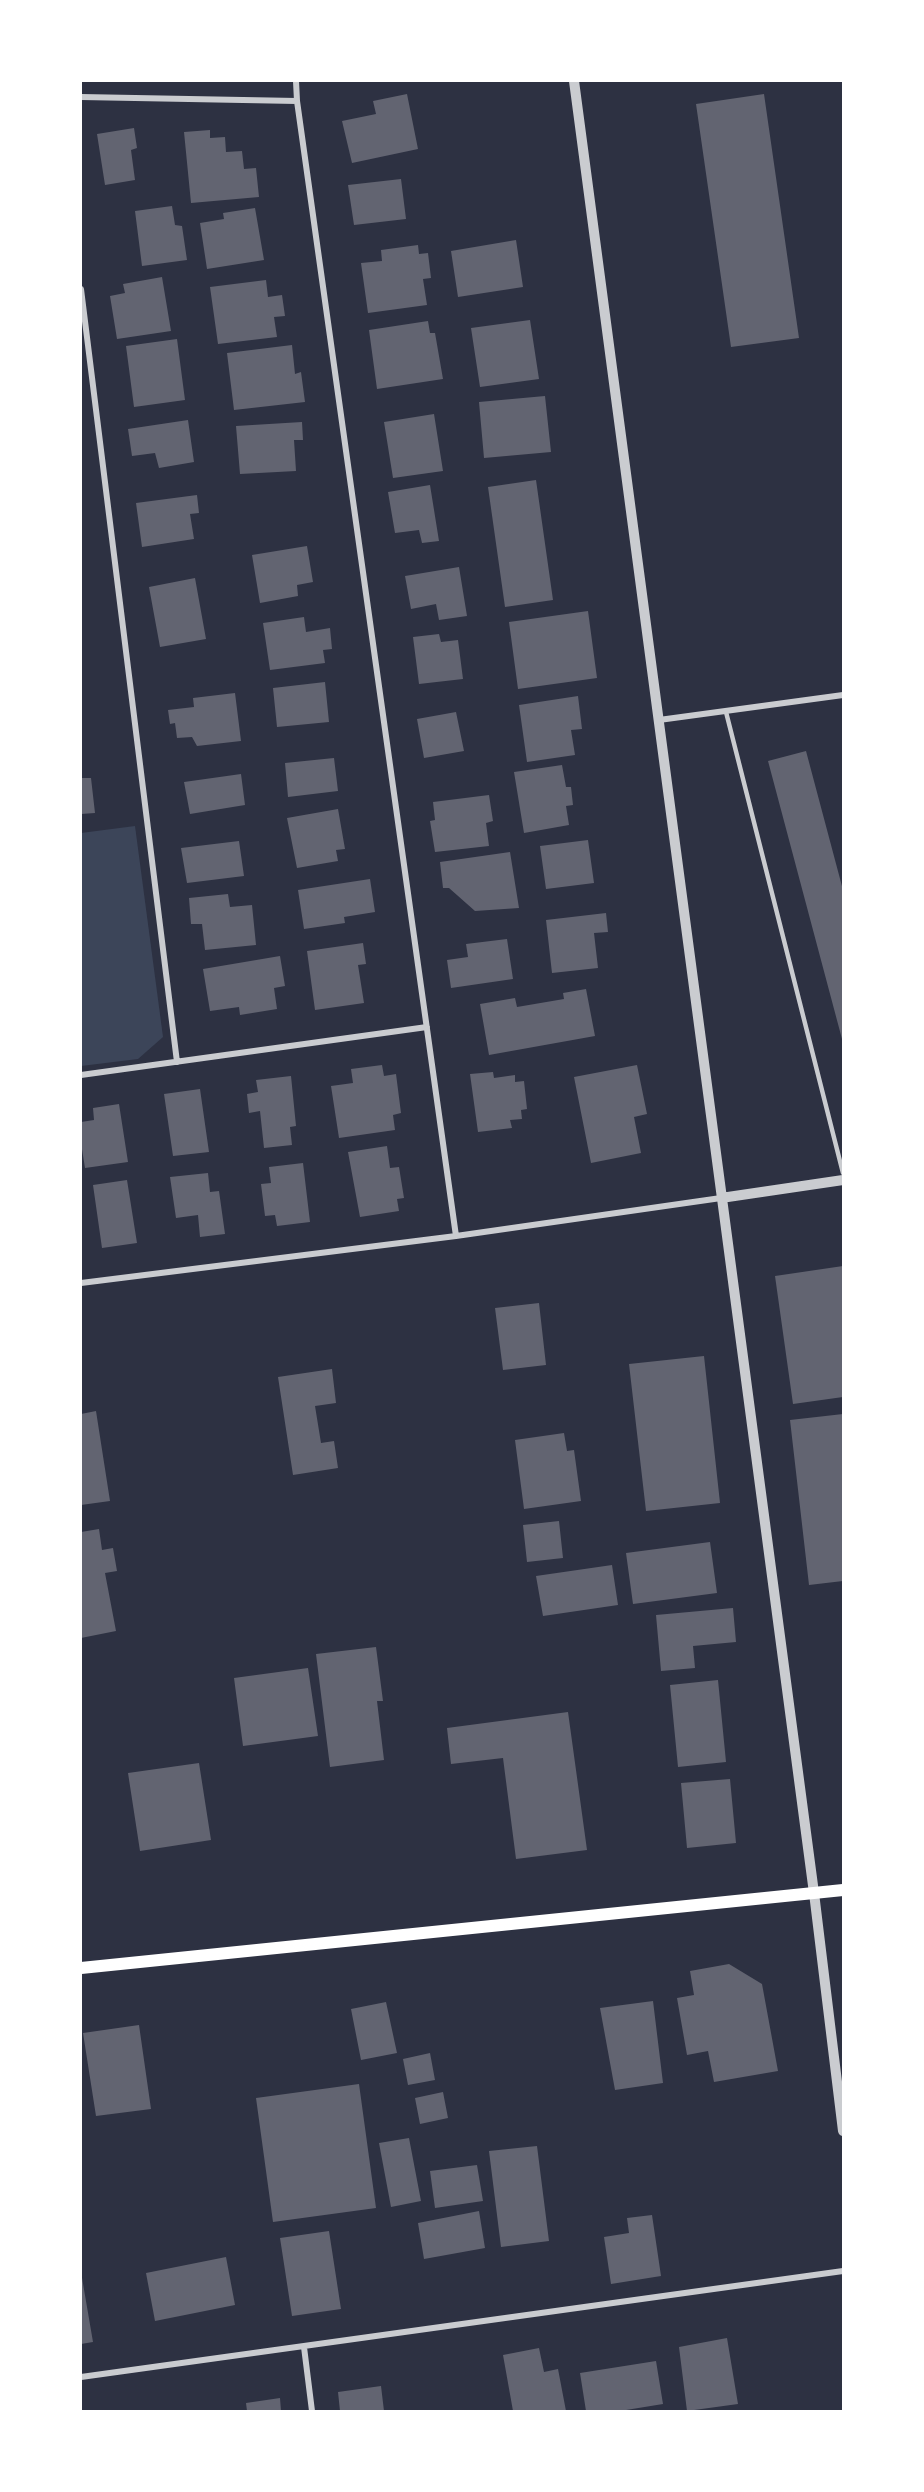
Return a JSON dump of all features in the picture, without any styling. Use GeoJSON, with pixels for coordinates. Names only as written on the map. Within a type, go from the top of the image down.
{"type":"FeatureCollection","features":[{"type":"Feature","properties":{"kind":"main road"},"geometry":{"type":"LineString","coordinates":[[81,1968],[843,1890]]}},
{"type":"Feature","properties":{"kind":"street"},"geometry":{"type":"LineString","coordinates":[[296,81],[456,1236]]}},
{"type":"Feature","properties":{"kind":"street"},"geometry":{"type":"LineString","coordinates":[[574,81],[814,1893],[843,2131]]}},
{"type":"Feature","properties":{"kind":"street"},"geometry":{"type":"LineString","coordinates":[[81,98],[297,101]]}},
{"type":"Feature","properties":{"kind":"street"},"geometry":{"type":"LineString","coordinates":[[81,289],[177,1062]]}},
{"type":"Feature","properties":{"kind":"street"},"geometry":{"type":"LineString","coordinates":[[659,720],[843,695]]}},
{"type":"Feature","properties":{"kind":"street"},"geometry":{"type":"LineString","coordinates":[[81,1076],[426,1027]]}},
{"type":"Feature","properties":{"kind":"street"},"geometry":{"type":"LineString","coordinates":[[81,1283],[456,1236],[843,1180]]}},
{"type":"Feature","properties":{"kind":"street"},"geometry":{"type":"LineString","coordinates":[[81,2377],[843,2271]]}},
{"type":"Feature","properties":{"kind":"street"},"geometry":{"type":"LineString","coordinates":[[304,2347],[312,2411]]}},
{"type":"Feature","properties":{"kind":"lane"},"geometry":{"type":"LineString","coordinates":[[726,712],[843,1173]]}},
{"type":"Feature","properties":{"kind":"shaded area"},"geometry":{"type":"Polygon","coordinates":[[[135,826],[163,1037],[138,1059],[81,1066],[81,833],[135,826]]]}},
{"type":"Feature","properties":{"kind":"building"},"geometry":{"type":"Polygon","coordinates":[[[407,94],[418,149],[352,163],[342,121],[376,114],[373,101],[407,94]]]}},
{"type":"Feature","properties":{"kind":"building"},"geometry":{"type":"Polygon","coordinates":[[[764,94],[799,338],[731,347],[696,104],[764,94]]]}},
{"type":"Feature","properties":{"kind":"building"},"geometry":{"type":"Polygon","coordinates":[[[134,128],[137,148],[131,150],[135,180],[105,185],[97,134],[134,128]]]}},
{"type":"Feature","properties":{"kind":"building"},"geometry":{"type":"Polygon","coordinates":[[[210,130],[210,138],[225,137],[226,152],[242,151],[244,169],[256,168],[259,197],[191,203],[184,132],[210,130]]]}},
{"type":"Feature","properties":{"kind":"building"},"geometry":{"type":"Polygon","coordinates":[[[401,179],[406,219],[354,225],[348,185],[401,179]]]}},
{"type":"Feature","properties":{"kind":"building"},"geometry":{"type":"Polygon","coordinates":[[[172,206],[175,225],[182,226],[187,260],[142,266],[135,211],[172,206]]]}},
{"type":"Feature","properties":{"kind":"building"},"geometry":{"type":"Polygon","coordinates":[[[255,208],[264,260],[207,269],[200,223],[224,219],[223,213],[255,208]]]}},
{"type":"Feature","properties":{"kind":"building"},"geometry":{"type":"Polygon","coordinates":[[[516,240],[523,287],[458,297],[451,251],[516,240]]]}},
{"type":"Feature","properties":{"kind":"building"},"geometry":{"type":"Polygon","coordinates":[[[418,245],[419,254],[428,253],[431,278],[423,279],[427,305],[368,313],[361,263],[382,261],[381,250],[418,245]]]}},
{"type":"Feature","properties":{"kind":"building"},"geometry":{"type":"Polygon","coordinates":[[[162,277],[171,331],[117,339],[110,296],[125,293],[123,284],[162,277]]]}},
{"type":"Feature","properties":{"kind":"building"},"geometry":{"type":"Polygon","coordinates":[[[266,280],[268,297],[282,295],[285,316],[274,317],[277,337],[218,344],[210,287],[266,280]]]}},
{"type":"Feature","properties":{"kind":"building"},"geometry":{"type":"Polygon","coordinates":[[[530,320],[539,379],[480,387],[471,328],[530,320]]]}},
{"type":"Feature","properties":{"kind":"building"},"geometry":{"type":"Polygon","coordinates":[[[428,321],[430,333],[435,333],[443,379],[377,389],[369,330],[428,321]]]}},
{"type":"Feature","properties":{"kind":"building"},"geometry":{"type":"Polygon","coordinates":[[[177,339],[185,400],[134,407],[126,346],[177,339]]]}},
{"type":"Feature","properties":{"kind":"building"},"geometry":{"type":"Polygon","coordinates":[[[292,345],[295,374],[301,372],[305,402],[234,410],[227,353],[292,345]]]}},
{"type":"Feature","properties":{"kind":"building"},"geometry":{"type":"Polygon","coordinates":[[[545,396],[551,452],[484,458],[479,402],[545,396]]]}},
{"type":"Feature","properties":{"kind":"building"},"geometry":{"type":"Polygon","coordinates":[[[434,414],[443,471],[393,478],[384,422],[434,414]]]}},
{"type":"Feature","properties":{"kind":"building"},"geometry":{"type":"Polygon","coordinates":[[[188,420],[194,462],[159,468],[155,453],[132,456],[128,429],[188,420]]]}},
{"type":"Feature","properties":{"kind":"building"},"geometry":{"type":"Polygon","coordinates":[[[302,422],[303,440],[294,440],[296,471],[240,474],[236,426],[302,422]]]}},
{"type":"Feature","properties":{"kind":"building"},"geometry":{"type":"Polygon","coordinates":[[[536,480],[553,600],[505,607],[488,487],[536,480]]]}},
{"type":"Feature","properties":{"kind":"building"},"geometry":{"type":"Polygon","coordinates":[[[430,485],[439,541],[422,543],[419,530],[395,533],[388,492],[430,485]]]}},
{"type":"Feature","properties":{"kind":"building"},"geometry":{"type":"Polygon","coordinates":[[[197,495],[199,513],[190,514],[194,539],[142,547],[136,503],[197,495]]]}},
{"type":"Feature","properties":{"kind":"building"},"geometry":{"type":"Polygon","coordinates":[[[307,546],[313,582],[297,585],[298,596],[260,603],[252,555],[307,546]]]}},
{"type":"Feature","properties":{"kind":"building"},"geometry":{"type":"Polygon","coordinates":[[[459,567],[467,616],[439,620],[436,604],[411,609],[405,576],[459,567]]]}},
{"type":"Feature","properties":{"kind":"building"},"geometry":{"type":"Polygon","coordinates":[[[195,578],[206,639],[160,647],[149,587],[195,578]]]}},
{"type":"Feature","properties":{"kind":"building"},"geometry":{"type":"Polygon","coordinates":[[[588,611],[597,678],[518,689],[509,622],[588,611]]]}},
{"type":"Feature","properties":{"kind":"building"},"geometry":{"type":"Polygon","coordinates":[[[304,617],[306,632],[330,628],[332,649],[323,650],[325,663],[270,670],[263,623],[304,617]]]}},
{"type":"Feature","properties":{"kind":"building"},"geometry":{"type":"Polygon","coordinates":[[[439,634],[441,642],[458,640],[463,679],[419,684],[413,637],[439,634]]]}},
{"type":"Feature","properties":{"kind":"building"},"geometry":{"type":"Polygon","coordinates":[[[325,682],[329,722],[277,727],[273,688],[325,682]]]}},
{"type":"Feature","properties":{"kind":"building"},"geometry":{"type":"Polygon","coordinates":[[[235,693],[241,741],[197,746],[192,737],[177,738],[175,723],[170,724],[168,710],[194,707],[193,698],[235,693]]]}},
{"type":"Feature","properties":{"kind":"building"},"geometry":{"type":"Polygon","coordinates":[[[578,696],[582,729],[571,730],[575,755],[527,762],[519,705],[578,696]]]}},
{"type":"Feature","properties":{"kind":"building"},"geometry":{"type":"Polygon","coordinates":[[[456,712],[464,751],[424,758],[417,719],[456,712]]]}},
{"type":"Feature","properties":{"kind":"building"},"geometry":{"type":"Polygon","coordinates":[[[806,751],[843,890],[842,1039],[768,761],[806,751]]]}},
{"type":"Feature","properties":{"kind":"building"},"geometry":{"type":"Polygon","coordinates":[[[334,758],[338,791],[288,797],[285,763],[334,758]]]}},
{"type":"Feature","properties":{"kind":"building"},"geometry":{"type":"Polygon","coordinates":[[[562,765],[566,787],[571,787],[573,805],[566,806],[569,825],[524,833],[514,772],[562,765]]]}},
{"type":"Feature","properties":{"kind":"building"},"geometry":{"type":"Polygon","coordinates":[[[241,774],[245,805],[190,814],[184,782],[241,774]]]}},
{"type":"Feature","properties":{"kind":"building"},"geometry":{"type":"Polygon","coordinates":[[[81,778],[91,778],[95,813],[81,814],[81,778]]]}},
{"type":"Feature","properties":{"kind":"building"},"geometry":{"type":"Polygon","coordinates":[[[489,795],[493,821],[486,823],[489,846],[435,852],[430,821],[435,820],[433,802],[489,795]]]}},
{"type":"Feature","properties":{"kind":"building"},"geometry":{"type":"Polygon","coordinates":[[[338,809],[345,849],[336,850],[338,861],[297,868],[287,818],[338,809]]]}},
{"type":"Feature","properties":{"kind":"building"},"geometry":{"type":"Polygon","coordinates":[[[588,840],[594,883],[546,889],[540,846],[588,840]]]}},
{"type":"Feature","properties":{"kind":"building"},"geometry":{"type":"Polygon","coordinates":[[[239,841],[244,876],[187,883],[181,848],[239,841]]]}},
{"type":"Feature","properties":{"kind":"building"},"geometry":{"type":"Polygon","coordinates":[[[510,852],[519,908],[475,911],[449,888],[443,888],[440,862],[510,852]]]}},
{"type":"Feature","properties":{"kind":"building"},"geometry":{"type":"Polygon","coordinates":[[[370,879],[375,912],[344,917],[345,923],[304,929],[298,890],[370,879]]]}},
{"type":"Feature","properties":{"kind":"building"},"geometry":{"type":"Polygon","coordinates":[[[228,894],[230,907],[252,905],[256,945],[205,950],[202,924],[191,924],[189,898],[228,894]]]}},
{"type":"Feature","properties":{"kind":"building"},"geometry":{"type":"Polygon","coordinates":[[[606,913],[608,932],[594,933],[598,968],[552,973],[546,920],[606,913]]]}},
{"type":"Feature","properties":{"kind":"building"},"geometry":{"type":"Polygon","coordinates":[[[507,939],[513,979],[451,988],[447,960],[468,957],[466,944],[507,939]]]}},
{"type":"Feature","properties":{"kind":"building"},"geometry":{"type":"Polygon","coordinates":[[[363,943],[366,964],[358,965],[364,1003],[315,1010],[307,951],[363,943]]]}},
{"type":"Feature","properties":{"kind":"building"},"geometry":{"type":"Polygon","coordinates":[[[280,956],[285,986],[274,988],[277,1009],[240,1015],[239,1007],[210,1011],[203,969],[280,956]]]}},
{"type":"Feature","properties":{"kind":"building"},"geometry":{"type":"Polygon","coordinates":[[[586,989],[595,1036],[489,1055],[480,1004],[515,998],[517,1007],[564,999],[563,993],[586,989]]]}},
{"type":"Feature","properties":{"kind":"building"},"geometry":{"type":"Polygon","coordinates":[[[382,1065],[384,1076],[396,1074],[401,1113],[393,1115],[395,1130],[339,1138],[331,1086],[353,1083],[351,1069],[382,1065]]]}},
{"type":"Feature","properties":{"kind":"building"},"geometry":{"type":"Polygon","coordinates":[[[637,1065],[647,1114],[634,1117],[641,1153],[591,1163],[574,1077],[637,1065]]]}},
{"type":"Feature","properties":{"kind":"building"},"geometry":{"type":"Polygon","coordinates":[[[493,1072],[494,1078],[515,1075],[515,1082],[524,1081],[527,1109],[521,1110],[522,1119],[510,1120],[512,1128],[478,1132],[470,1074],[493,1072]]]}},
{"type":"Feature","properties":{"kind":"building"},"geometry":{"type":"Polygon","coordinates":[[[291,1076],[296,1126],[290,1127],[292,1145],[264,1148],[260,1111],[249,1113],[247,1094],[258,1092],[256,1080],[291,1076]]]}},
{"type":"Feature","properties":{"kind":"building"},"geometry":{"type":"Polygon","coordinates":[[[200,1089],[209,1152],[173,1156],[164,1094],[200,1089]]]}},
{"type":"Feature","properties":{"kind":"building"},"geometry":{"type":"Polygon","coordinates":[[[119,1104],[128,1162],[85,1168],[81,1143],[81,1122],[94,1120],[93,1108],[119,1104]]]}},
{"type":"Feature","properties":{"kind":"building"},"geometry":{"type":"Polygon","coordinates":[[[387,1146],[390,1168],[399,1167],[404,1198],[397,1199],[399,1211],[360,1217],[348,1152],[387,1146]]]}},
{"type":"Feature","properties":{"kind":"building"},"geometry":{"type":"Polygon","coordinates":[[[303,1163],[310,1222],[277,1226],[275,1215],[265,1216],[261,1184],[271,1183],[269,1167],[303,1163]]]}},
{"type":"Feature","properties":{"kind":"building"},"geometry":{"type":"Polygon","coordinates":[[[208,1173],[210,1192],[219,1191],[225,1234],[200,1237],[198,1215],[176,1218],[170,1177],[208,1173]]]}},
{"type":"Feature","properties":{"kind":"building"},"geometry":{"type":"Polygon","coordinates":[[[127,1180],[137,1243],[102,1248],[93,1185],[127,1180]]]}},
{"type":"Feature","properties":{"kind":"building"},"geometry":{"type":"Polygon","coordinates":[[[843,1266],[843,1397],[793,1404],[775,1276],[843,1266]]]}},
{"type":"Feature","properties":{"kind":"building"},"geometry":{"type":"Polygon","coordinates":[[[539,1303],[546,1365],[503,1370],[495,1308],[539,1303]]]}},
{"type":"Feature","properties":{"kind":"building"},"geometry":{"type":"Polygon","coordinates":[[[704,1356],[720,1503],[646,1511],[629,1364],[704,1356]]]}},
{"type":"Feature","properties":{"kind":"building"},"geometry":{"type":"Polygon","coordinates":[[[332,1369],[336,1403],[315,1406],[321,1443],[334,1441],[338,1468],[293,1475],[278,1377],[332,1369]]]}},
{"type":"Feature","properties":{"kind":"building"},"geometry":{"type":"Polygon","coordinates":[[[96,1411],[110,1501],[81,1505],[81,1414],[96,1411]]]}},
{"type":"Feature","properties":{"kind":"building"},"geometry":{"type":"Polygon","coordinates":[[[843,1414],[843,1581],[809,1585],[790,1420],[843,1414]]]}},
{"type":"Feature","properties":{"kind":"building"},"geometry":{"type":"Polygon","coordinates":[[[564,1433],[567,1451],[574,1450],[581,1501],[524,1509],[515,1440],[564,1433]]]}},
{"type":"Feature","properties":{"kind":"building"},"geometry":{"type":"Polygon","coordinates":[[[559,1521],[563,1558],[527,1562],[523,1525],[559,1521]]]}},
{"type":"Feature","properties":{"kind":"building"},"geometry":{"type":"Polygon","coordinates":[[[99,1529],[102,1550],[113,1548],[117,1571],[105,1573],[116,1631],[81,1638],[81,1532],[99,1529]]]}},
{"type":"Feature","properties":{"kind":"building"},"geometry":{"type":"Polygon","coordinates":[[[710,1542],[717,1593],[633,1604],[626,1553],[710,1542]]]}},
{"type":"Feature","properties":{"kind":"building"},"geometry":{"type":"Polygon","coordinates":[[[612,1565],[618,1605],[543,1616],[536,1576],[612,1565]]]}},
{"type":"Feature","properties":{"kind":"building"},"geometry":{"type":"Polygon","coordinates":[[[733,1608],[736,1642],[693,1646],[695,1668],[661,1671],[656,1615],[733,1608]]]}},
{"type":"Feature","properties":{"kind":"building"},"geometry":{"type":"Polygon","coordinates":[[[376,1647],[383,1701],[377,1701],[384,1760],[330,1767],[316,1654],[376,1647]]]}},
{"type":"Feature","properties":{"kind":"building"},"geometry":{"type":"Polygon","coordinates":[[[308,1668],[318,1736],[243,1746],[234,1678],[308,1668]]]}},
{"type":"Feature","properties":{"kind":"building"},"geometry":{"type":"Polygon","coordinates":[[[718,1680],[726,1762],[678,1767],[670,1685],[718,1680]]]}},
{"type":"Feature","properties":{"kind":"building"},"geometry":{"type":"Polygon","coordinates":[[[568,1712],[587,1850],[516,1859],[503,1758],[451,1764],[447,1728],[568,1712]]]}},
{"type":"Feature","properties":{"kind":"building"},"geometry":{"type":"Polygon","coordinates":[[[199,1763],[211,1840],[140,1851],[128,1773],[199,1763]]]}},
{"type":"Feature","properties":{"kind":"building"},"geometry":{"type":"Polygon","coordinates":[[[730,1779],[736,1843],[687,1848],[681,1783],[730,1779]]]}},
{"type":"Feature","properties":{"kind":"building"},"geometry":{"type":"Polygon","coordinates":[[[729,1964],[762,1984],[778,2071],[714,2082],[708,2051],[687,2055],[677,1998],[694,1995],[690,1971],[729,1964]]]}},
{"type":"Feature","properties":{"kind":"building"},"geometry":{"type":"Polygon","coordinates":[[[653,2001],[663,2083],[615,2090],[600,2008],[653,2001]]]}},
{"type":"Feature","properties":{"kind":"building"},"geometry":{"type":"Polygon","coordinates":[[[386,2002],[397,2053],[361,2060],[351,2009],[386,2002]]]}},
{"type":"Feature","properties":{"kind":"building"},"geometry":{"type":"Polygon","coordinates":[[[139,2025],[151,2109],[96,2116],[83,2033],[139,2025]]]}},
{"type":"Feature","properties":{"kind":"building"},"geometry":{"type":"Polygon","coordinates":[[[430,2053],[435,2080],[408,2085],[403,2059],[430,2053]]]}},
{"type":"Feature","properties":{"kind":"building"},"geometry":{"type":"Polygon","coordinates":[[[359,2084],[376,2208],[273,2222],[256,2098],[359,2084]]]}},
{"type":"Feature","properties":{"kind":"building"},"geometry":{"type":"Polygon","coordinates":[[[443,2092],[448,2118],[420,2124],[415,2098],[443,2092]]]}},
{"type":"Feature","properties":{"kind":"building"},"geometry":{"type":"Polygon","coordinates":[[[409,2138],[421,2201],[391,2207],[379,2143],[409,2138]]]}},
{"type":"Feature","properties":{"kind":"building"},"geometry":{"type":"Polygon","coordinates":[[[537,2146],[549,2241],[501,2247],[489,2151],[537,2146]]]}},
{"type":"Feature","properties":{"kind":"building"},"geometry":{"type":"Polygon","coordinates":[[[477,2165],[483,2201],[435,2208],[430,2171],[477,2165]]]}},
{"type":"Feature","properties":{"kind":"building"},"geometry":{"type":"Polygon","coordinates":[[[479,2211],[485,2248],[424,2259],[418,2223],[479,2211]]]}},
{"type":"Feature","properties":{"kind":"building"},"geometry":{"type":"Polygon","coordinates":[[[652,2215],[661,2276],[611,2284],[604,2237],[629,2233],[627,2218],[652,2215]]]}},
{"type":"Feature","properties":{"kind":"building"},"geometry":{"type":"Polygon","coordinates":[[[329,2231],[341,2309],[292,2316],[280,2238],[329,2231]]]}},
{"type":"Feature","properties":{"kind":"building"},"geometry":{"type":"Polygon","coordinates":[[[226,2257],[235,2305],[155,2321],[146,2273],[226,2257]]]}},
{"type":"Feature","properties":{"kind":"building"},"geometry":{"type":"Polygon","coordinates":[[[81,2272],[93,2342],[81,2344],[81,2272]]]}},
{"type":"Feature","properties":{"kind":"building"},"geometry":{"type":"Polygon","coordinates":[[[727,2338],[738,2404],[687,2411],[679,2347],[727,2338]]]}},
{"type":"Feature","properties":{"kind":"building"},"geometry":{"type":"Polygon","coordinates":[[[539,2348],[544,2372],[558,2369],[566,2411],[513,2411],[503,2355],[539,2348]]]}},
{"type":"Feature","properties":{"kind":"building"},"geometry":{"type":"Polygon","coordinates":[[[656,2361],[663,2404],[620,2411],[586,2411],[580,2373],[656,2361]]]}},
{"type":"Feature","properties":{"kind":"building"},"geometry":{"type":"Polygon","coordinates":[[[381,2386],[384,2411],[340,2411],[338,2392],[381,2386]]]}},
{"type":"Feature","properties":{"kind":"building"},"geometry":{"type":"Polygon","coordinates":[[[280,2398],[281,2411],[247,2411],[246,2403],[280,2398]]]}}]}
